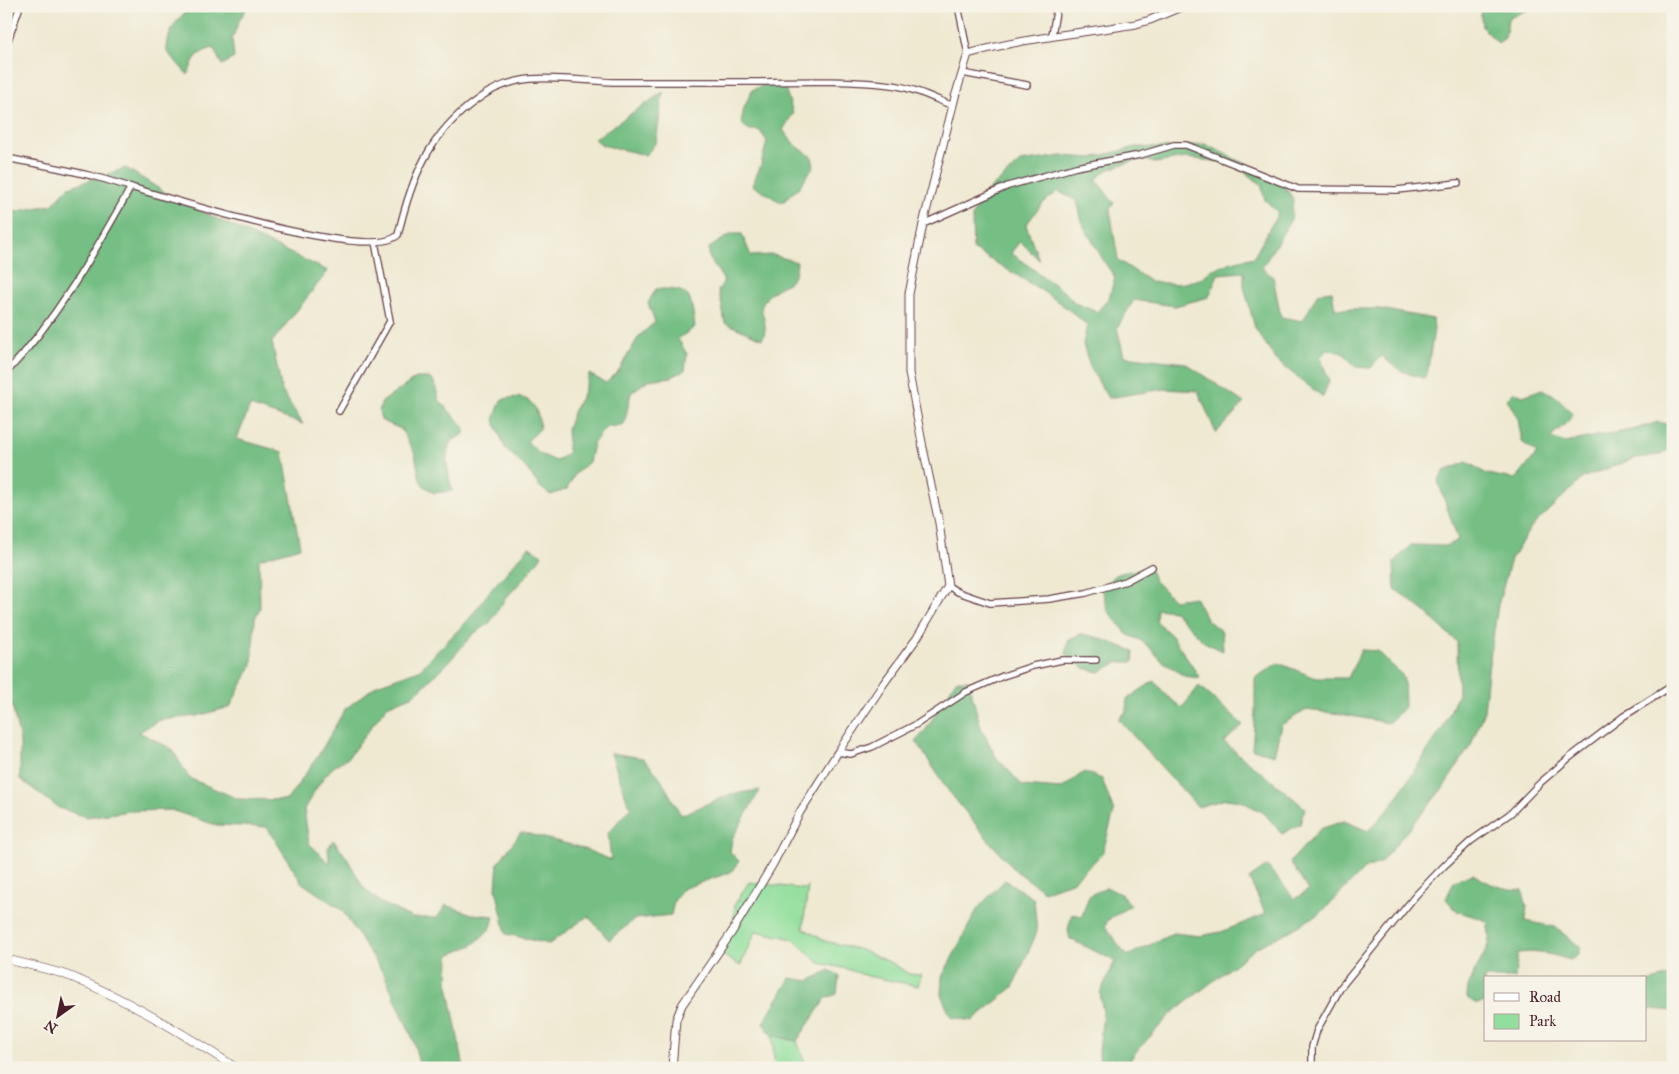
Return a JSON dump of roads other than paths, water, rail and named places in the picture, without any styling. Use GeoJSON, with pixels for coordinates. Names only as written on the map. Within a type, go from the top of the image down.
{"type":"FeatureCollection","features":[{"type":"Feature","properties":{"kind":"main road"},"geometry":{"type":"LineString","coordinates":[[6,959],[70,977],[106,992],[143,1011],[236,1068]]}},
{"type":"Feature","properties":{"kind":"street"},"geometry":{"type":"LineString","coordinates":[[6,46],[20,6]]}},
{"type":"Feature","properties":{"kind":"street"},"geometry":{"type":"LineString","coordinates":[[672,1068],[676,1020],[682,1005],[732,932],[773,864],[800,812],[838,752],[884,682],[917,638],[948,586],[939,522],[909,374],[909,294],[923,224],[968,54],[958,6]]}},
{"type":"Feature","properties":{"kind":"street"},"geometry":{"type":"LineString","coordinates":[[1052,36],[1057,6]]}},
{"type":"Feature","properties":{"kind":"street"},"geometry":{"type":"LineString","coordinates":[[968,54],[1000,45],[1136,24],[1183,6]]}},
{"type":"Feature","properties":{"kind":"street"},"geometry":{"type":"LineString","coordinates":[[962,74],[1027,85]]}},
{"type":"Feature","properties":{"kind":"street"},"geometry":{"type":"LineString","coordinates":[[6,158],[94,176],[275,228],[306,235],[375,242],[394,238],[398,235],[411,186],[428,151],[440,135],[478,98],[504,85],[518,81],[532,79],[613,82],[790,81],[866,83],[911,89],[953,106]]}},
{"type":"Feature","properties":{"kind":"street"},"geometry":{"type":"LineString","coordinates":[[923,224],[1008,186],[1076,167],[1140,156],[1174,145],[1186,145],[1298,189],[1397,190],[1458,183]]}},
{"type":"Feature","properties":{"kind":"street"},"geometry":{"type":"LineString","coordinates":[[6,373],[45,329],[66,299],[131,187]]}},
{"type":"Feature","properties":{"kind":"street"},"geometry":{"type":"LineString","coordinates":[[339,411],[390,321],[375,242]]}},
{"type":"Feature","properties":{"kind":"street"},"geometry":{"type":"LineString","coordinates":[[948,586],[958,592],[990,603],[1049,599],[1086,593],[1126,582],[1152,567]]}},
{"type":"Feature","properties":{"kind":"street"},"geometry":{"type":"LineString","coordinates":[[838,752],[851,754],[872,747],[916,724],[966,692],[1003,676],[1033,666],[1062,660],[1096,660]]}},
{"type":"Feature","properties":{"kind":"street"},"geometry":{"type":"LineString","coordinates":[[1312,1068],[1312,1047],[1317,1030],[1341,987],[1421,889],[1471,841],[1511,813],[1540,783],[1570,758],[1624,716],[1673,683]]}}]}
